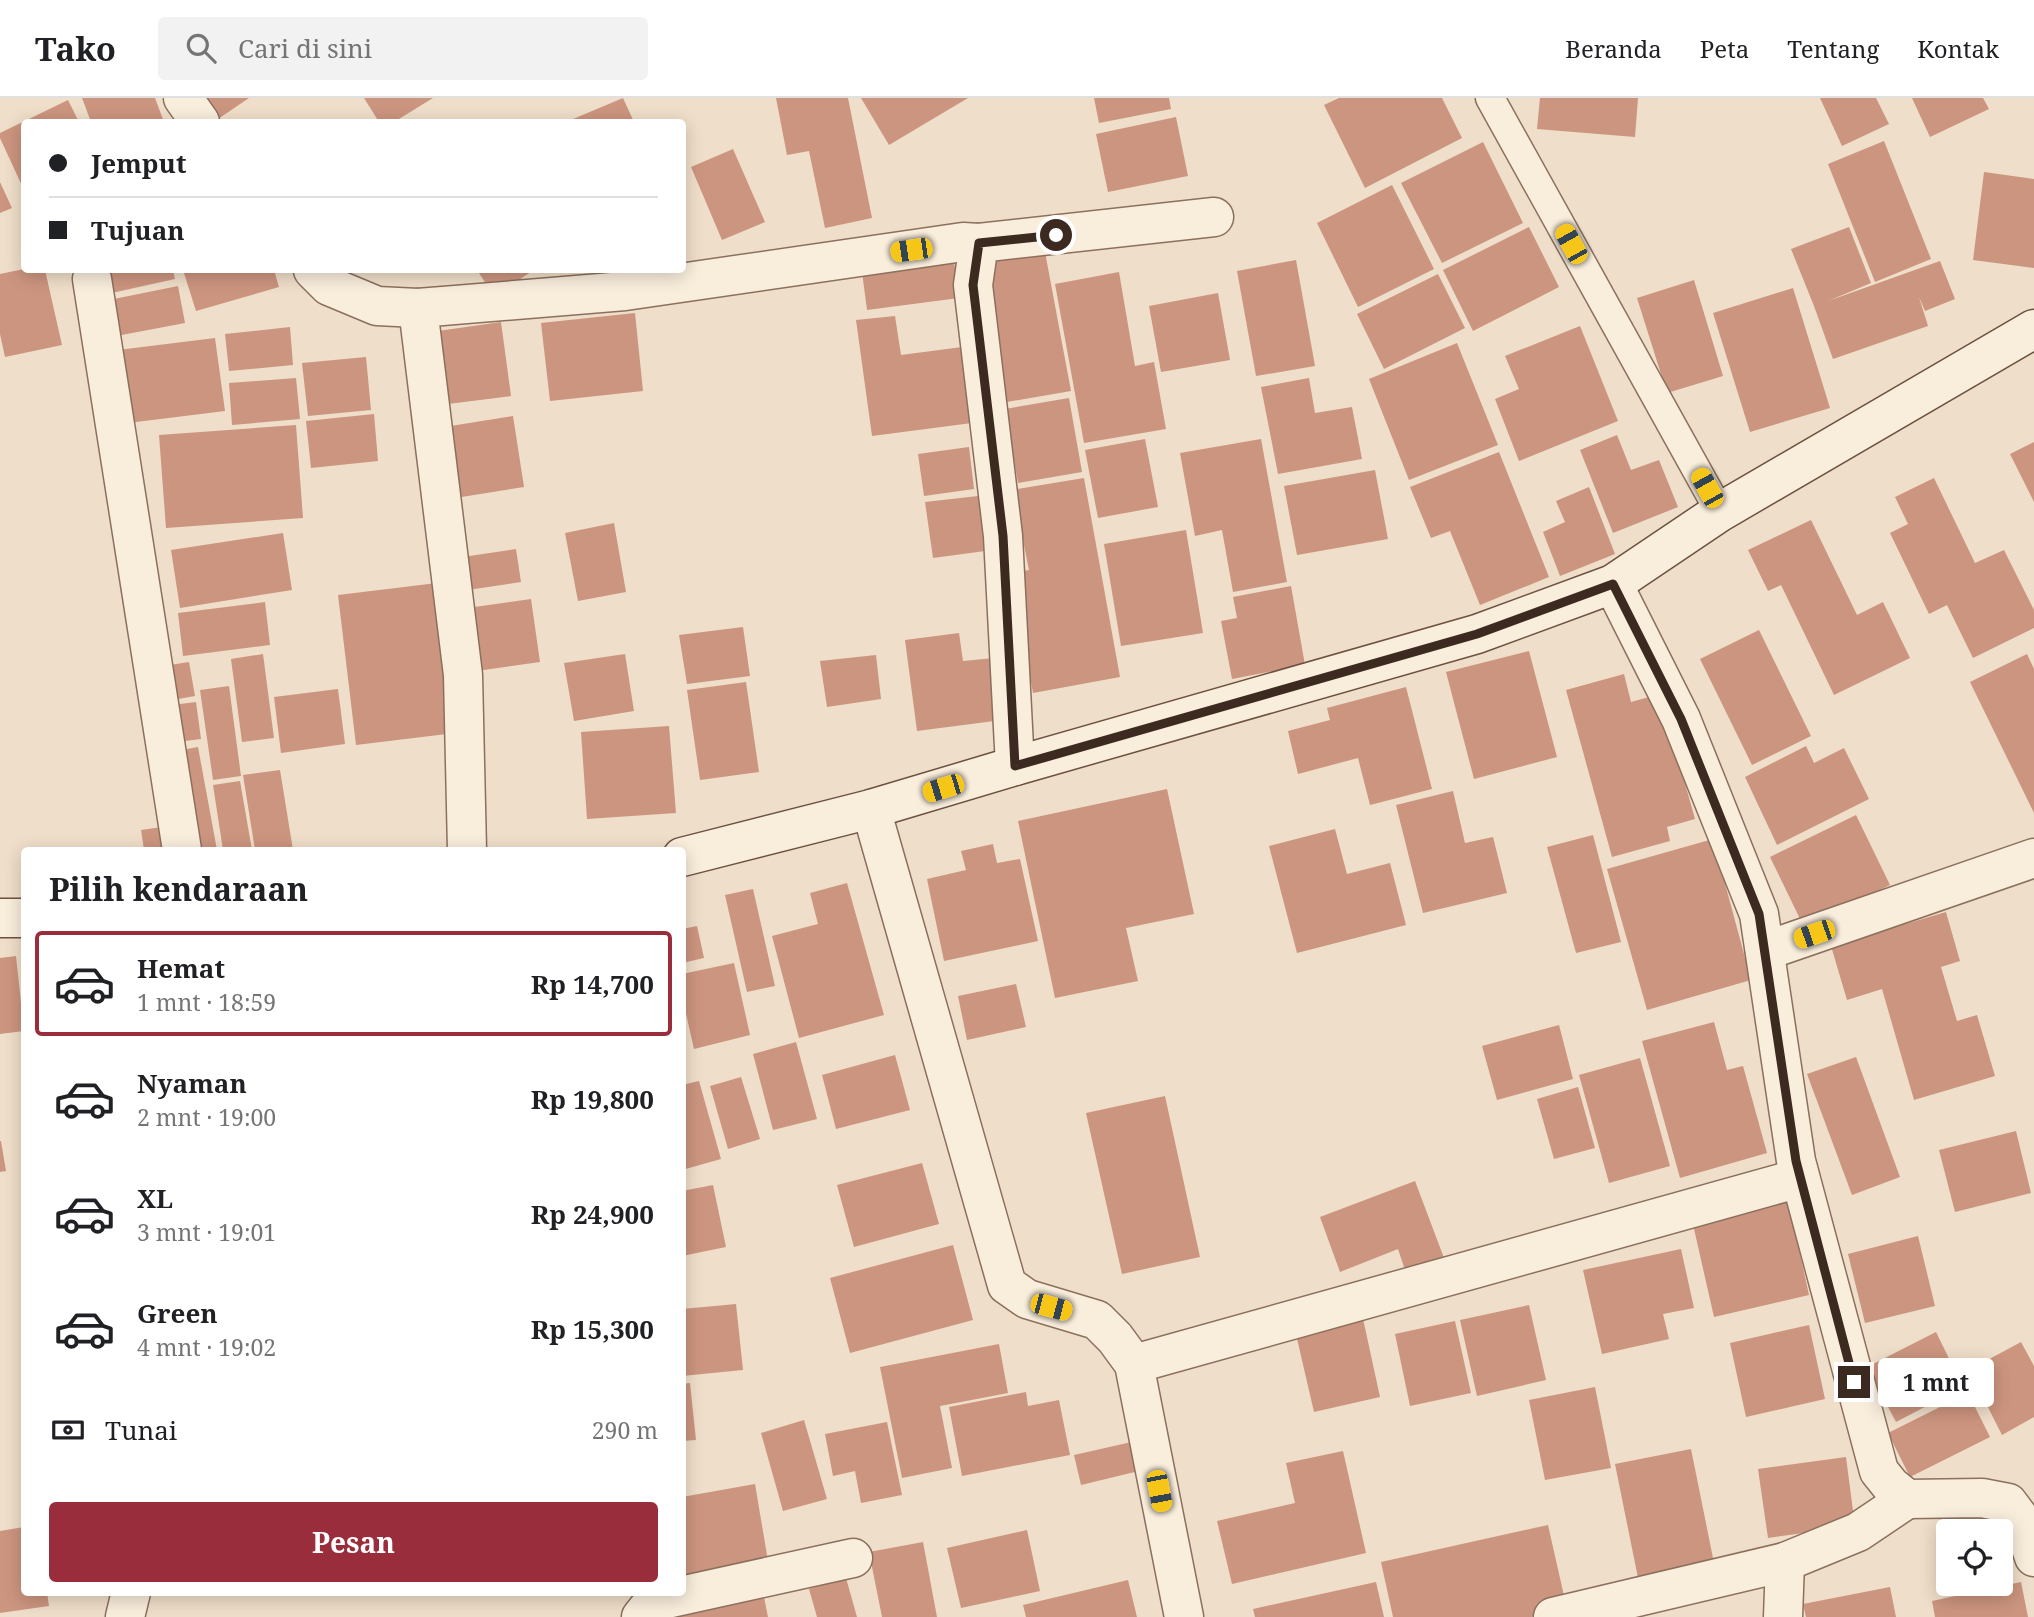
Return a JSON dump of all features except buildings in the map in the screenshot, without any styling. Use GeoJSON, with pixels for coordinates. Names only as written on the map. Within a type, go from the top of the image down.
{"type":"FeatureCollection","features":[{"type":"Feature","properties":{"kind":"street"},"geometry":{"type":"LineString","coordinates":[[183,98],[198,119]]}},
{"type":"Feature","properties":{"kind":"street"},"geometry":{"type":"LineString","coordinates":[[316,273],[329,286],[377,306],[418,308],[625,291],[963,242],[979,243],[1214,217]]}},
{"type":"Feature","properties":{"kind":"street"},"geometry":{"type":"LineString","coordinates":[[979,243],[973,285],[1003,536],[1015,766]]}},
{"type":"Feature","properties":{"kind":"street"},"geometry":{"type":"LineString","coordinates":[[92,279],[182,847]]}},
{"type":"Feature","properties":{"kind":"street"},"geometry":{"type":"LineString","coordinates":[[418,308],[463,675],[467,847]]}},
{"type":"Feature","properties":{"kind":"street"},"geometry":{"type":"LineString","coordinates":[[686,856],[871,809],[1477,634],[1613,584],[1720,512],[2034,329]]}},
{"type":"Feature","properties":{"kind":"street"},"geometry":{"type":"LineString","coordinates":[[1613,584],[1681,719],[1759,914],[1800,1178],[1879,1471],[1891,1486],[1907,1499]]}},
{"type":"Feature","properties":{"kind":"street"},"geometry":{"type":"LineString","coordinates":[[871,809],[1007,1285],[1027,1299],[1097,1320],[1115,1338],[1133,1364],[1184,1617]]}},
{"type":"Feature","properties":{"kind":"street"},"geometry":{"type":"LineString","coordinates":[[1765,951],[2034,858]]}},
{"type":"Feature","properties":{"kind":"street"},"geometry":{"type":"LineString","coordinates":[[0,918],[21,918]]}},
{"type":"Feature","properties":{"kind":"street"},"geometry":{"type":"LineString","coordinates":[[1133,1364],[1800,1178]]}},
{"type":"Feature","properties":{"kind":"street"},"geometry":{"type":"LineString","coordinates":[[1553,1617],[1629,1608],[1786,1562],[1858,1532],[1907,1499],[1982,1498],[2008,1503],[2023,1522],[2034,1557]]}},
{"type":"Feature","properties":{"kind":"street"},"geometry":{"type":"LineString","coordinates":[[686,1595],[853,1558]]}},
{"type":"Feature","properties":{"kind":"street"},"geometry":{"type":"LineString","coordinates":[[1783,1617],[1786,1562]]}},
{"type":"Feature","properties":{"kind":"street"},"geometry":{"type":"LineString","coordinates":[[641,1617],[653,1602],[680,1596]]}},
{"type":"Feature","properties":{"kind":"lane"},"geometry":{"type":"LineString","coordinates":[[1490,98],[1720,512]]}},
{"type":"Feature","properties":{"kind":"route"},"geometry":{"type":"LineString","coordinates":[[1056,235],[979,243],[973,285],[1003,536],[1015,766],[1477,634],[1613,584],[1681,719],[1759,914],[1796,1161],[1854,1382]]}}]}
